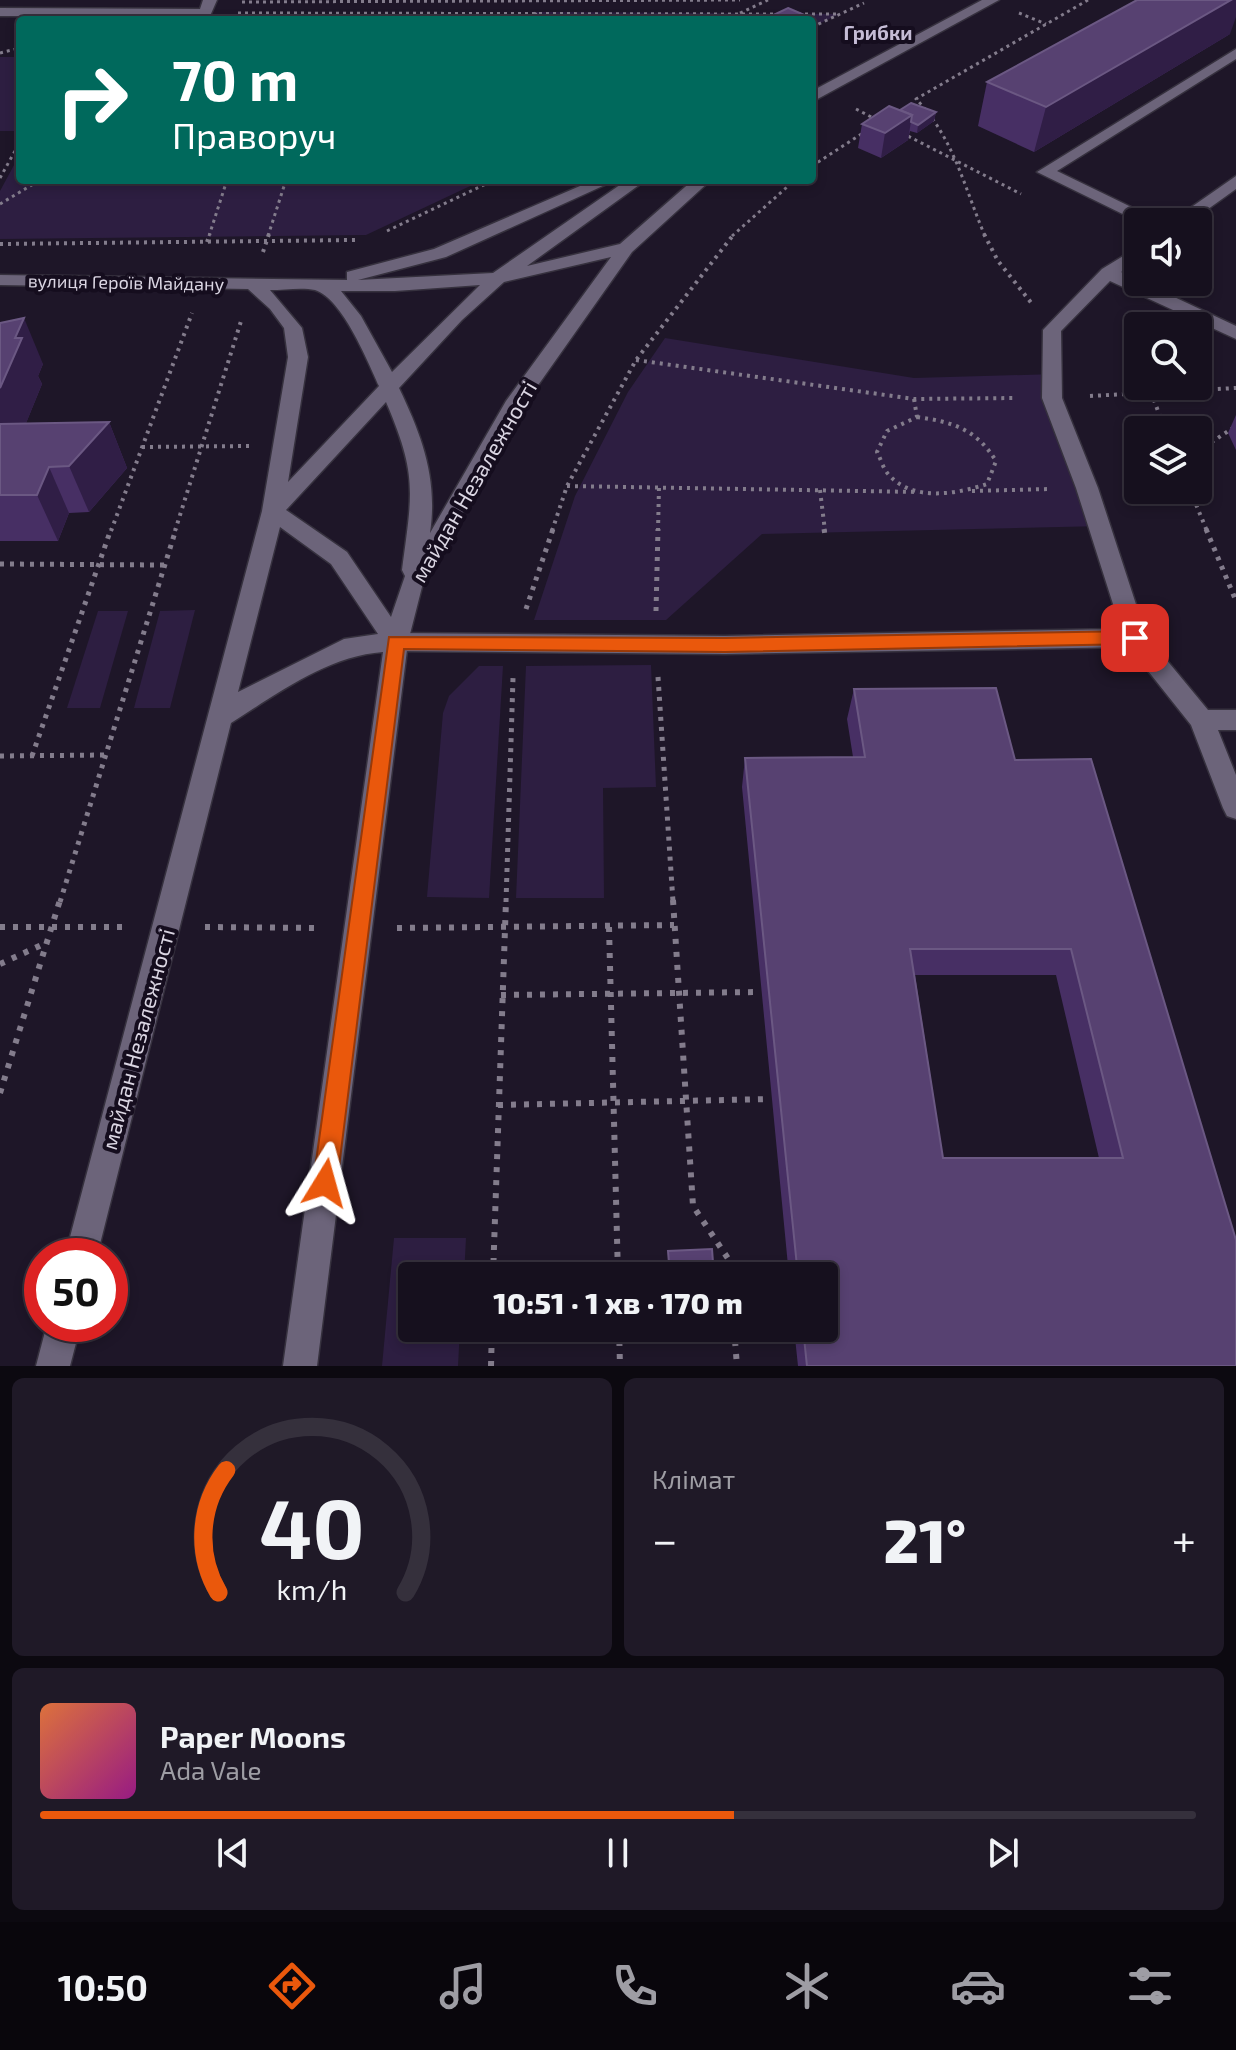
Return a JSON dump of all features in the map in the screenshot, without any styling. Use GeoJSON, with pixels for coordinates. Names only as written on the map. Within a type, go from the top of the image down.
{"type":"FeatureCollection","features":[{"type":"Feature","properties":{"kind":"main road"},"geometry":{"type":"LineString","coordinates":[[816,95],[992,0]]}},
{"type":"Feature","properties":{"kind":"main road"},"geometry":{"type":"LineString","coordinates":[[0,12],[205,13],[210,1]]}},
{"type":"Feature","properties":{"kind":"main road"},"geometry":{"type":"LineString","coordinates":[[1124,209],[1045,172],[1236,53]]}},
{"type":"Feature","properties":{"kind":"main road"},"geometry":{"type":"LineString","coordinates":[[1198,208],[1236,181]]}},
{"type":"Feature","properties":{"kind":"main road"},"geometry":{"type":"LineString","coordinates":[[314,283],[440,253],[599,184]]}},
{"type":"Feature","properties":{"kind":"main road"},"geometry":{"type":"LineString","coordinates":[[396,642],[339,558],[273,511],[455,316],[498,278],[632,184]]}},
{"type":"Feature","properties":{"kind":"main road","name":"майдан Незалежності"},"geometry":{"type":"LineString","coordinates":[[300,1366],[396,642],[412,583],[513,406],[626,248],[698,184]]}},
{"type":"Feature","properties":{"kind":"main road"},"geometry":{"type":"LineString","coordinates":[[314,283],[395,286],[498,278],[626,248]]}},
{"type":"Feature","properties":{"kind":"main road"},"geometry":{"type":"LineString","coordinates":[[1124,262],[1108,273],[1052,330],[1052,398],[1087,488],[1135,638],[1202,720],[1236,808]]}},
{"type":"Feature","properties":{"kind":"main road"},"geometry":{"type":"LineString","coordinates":[[1108,273],[1236,333]]}},
{"type":"Feature","properties":{"kind":"main road","name":"вулиця Героїв Майдану"},"geometry":{"type":"LineString","coordinates":[[0,280],[314,283]]}},
{"type":"Feature","properties":{"kind":"main road","name":"майдан Незалежності"},"geometry":{"type":"LineString","coordinates":[[86,1238],[223,716],[273,511],[285,445],[298,357],[293,328],[277,305],[252,283]]}},
{"type":"Feature","properties":{"kind":"main road"},"geometry":{"type":"LineString","coordinates":[[314,283],[331,291],[343,303],[390,389],[416,451],[423,485],[412,583]]}},
{"type":"Feature","properties":{"kind":"main road"},"geometry":{"type":"LineString","coordinates":[[223,716],[260,690],[352,645],[396,642],[516,644],[1135,638]]}},
{"type":"Feature","properties":{"kind":"main road"},"geometry":{"type":"LineString","coordinates":[[1202,720],[1236,720]]}},
{"type":"Feature","properties":{"kind":"main road"},"geometry":{"type":"LineString","coordinates":[[53,1366],[59,1342]]}},
{"type":"Feature","properties":{"kind":"path"},"geometry":{"type":"LineString","coordinates":[[210,1],[740,0]]}},
{"type":"Feature","properties":{"kind":"path"},"geometry":{"type":"LineString","coordinates":[[739,14],[768,0]]}},
{"type":"Feature","properties":{"kind":"path"},"geometry":{"type":"LineString","coordinates":[[816,25],[864,3],[858,0]]}},
{"type":"Feature","properties":{"kind":"path"},"geometry":{"type":"LineString","coordinates":[[1052,330],[989,247],[957,160],[936,117],[916,99],[1088,0]]}},
{"type":"Feature","properties":{"kind":"path"},"geometry":{"type":"LineString","coordinates":[[334,16],[338,1]]}},
{"type":"Feature","properties":{"kind":"path"},"geometry":{"type":"LineString","coordinates":[[281,16],[286,2]]}},
{"type":"Feature","properties":{"kind":"path"},"geometry":{"type":"LineString","coordinates":[[533,12],[534,2]]}},
{"type":"Feature","properties":{"kind":"path"},"geometry":{"type":"LineString","coordinates":[[642,2],[642,13]]}},
{"type":"Feature","properties":{"kind":"path"},"geometry":{"type":"LineString","coordinates":[[533,12],[540,16]]}},
{"type":"Feature","properties":{"kind":"path"},"geometry":{"type":"LineString","coordinates":[[282,13],[782,14]]}},
{"type":"Feature","properties":{"kind":"path"},"geometry":{"type":"LineString","coordinates":[[512,16],[517,13]]}},
{"type":"Feature","properties":{"kind":"path"},"geometry":{"type":"LineString","coordinates":[[654,14],[658,16]]}},
{"type":"Feature","properties":{"kind":"path"},"geometry":{"type":"LineString","coordinates":[[797,14],[840,14]]}},
{"type":"Feature","properties":{"kind":"path"},"geometry":{"type":"LineString","coordinates":[[816,163],[880,122]]}},
{"type":"Feature","properties":{"kind":"path"},"geometry":{"type":"LineString","coordinates":[[893,128],[1025,196]]}},
{"type":"Feature","properties":{"kind":"path"},"geometry":{"type":"LineString","coordinates":[[0,178],[16,149]]}},
{"type":"Feature","properties":{"kind":"path"},"geometry":{"type":"LineString","coordinates":[[0,204],[33,184]]}},
{"type":"Feature","properties":{"kind":"path"},"geometry":{"type":"LineString","coordinates":[[207,242],[226,184]]}},
{"type":"Feature","properties":{"kind":"path"},"geometry":{"type":"LineString","coordinates":[[267,241],[285,184]]}},
{"type":"Feature","properties":{"kind":"path"},"geometry":{"type":"LineString","coordinates":[[383,234],[486,184]]}},
{"type":"Feature","properties":{"kind":"path"},"geometry":{"type":"LineString","coordinates":[[493,1262],[503,928],[516,644],[567,486],[636,360],[736,231],[790,184]]}},
{"type":"Feature","properties":{"kind":"path"},"geometry":{"type":"LineString","coordinates":[[0,244],[369,240]]}},
{"type":"Feature","properties":{"kind":"path"},"geometry":{"type":"LineString","coordinates":[[0,1093],[252,283]]}},
{"type":"Feature","properties":{"kind":"path"},"geometry":{"type":"LineString","coordinates":[[32,756],[98,565],[197,300]]}},
{"type":"Feature","properties":{"kind":"path"},"geometry":{"type":"LineString","coordinates":[[636,360],[914,399],[1052,398],[1124,394]]}},
{"type":"Feature","properties":{"kind":"path"},"geometry":{"type":"LineString","coordinates":[[1212,389],[1236,388]]}},
{"type":"Feature","properties":{"kind":"path"},"geometry":{"type":"LineString","coordinates":[[914,399],[917,417]]}},
{"type":"Feature","properties":{"kind":"path"},"geometry":{"type":"LineString","coordinates":[[919,492],[889,475],[877,452],[887,431],[917,417],[951,421],[982,437],[996,461],[987,484],[967,491]]}},
{"type":"Feature","properties":{"kind":"path"},"geometry":{"type":"LineString","coordinates":[[1212,442],[1236,426]]}},
{"type":"Feature","properties":{"kind":"path"},"geometry":{"type":"LineString","coordinates":[[142,447],[285,445]]}},
{"type":"Feature","properties":{"kind":"path"},"geometry":{"type":"LineString","coordinates":[[567,486],[919,492],[1087,488]]}},
{"type":"Feature","properties":{"kind":"path"},"geometry":{"type":"LineString","coordinates":[[659,487],[655,643],[668,799],[677,993],[693,1206],[729,1262]]}},
{"type":"Feature","properties":{"kind":"path"},"geometry":{"type":"LineString","coordinates":[[820,490],[825,535]]}},
{"type":"Feature","properties":{"kind":"path"},"geometry":{"type":"LineString","coordinates":[[1196,504],[1236,601]]}},
{"type":"Feature","properties":{"kind":"path"},"geometry":{"type":"LineString","coordinates":[[0,564],[164,565]]}},
{"type":"Feature","properties":{"kind":"path"},"geometry":{"type":"LineString","coordinates":[[0,756],[106,755]]}},
{"type":"Feature","properties":{"kind":"path"},"geometry":{"type":"LineString","coordinates":[[0,927],[503,928],[674,925]]}},
{"type":"Feature","properties":{"kind":"path"},"geometry":{"type":"LineString","coordinates":[[609,927],[618,1262]]}},
{"type":"Feature","properties":{"kind":"path"},"geometry":{"type":"LineString","coordinates":[[0,964],[49,941]]}},
{"type":"Feature","properties":{"kind":"path"},"geometry":{"type":"LineString","coordinates":[[501,995],[759,992]]}},
{"type":"Feature","properties":{"kind":"path"},"geometry":{"type":"LineString","coordinates":[[498,1105],[770,1099]]}},
{"type":"Feature","properties":{"kind":"path"},"geometry":{"type":"LineString","coordinates":[[491,1366],[492,1342]]}},
{"type":"Feature","properties":{"kind":"path"},"geometry":{"type":"LineString","coordinates":[[619,1342],[620,1366]]}},
{"type":"Feature","properties":{"kind":"path"},"geometry":{"type":"LineString","coordinates":[[735,1342],[737,1366]]}},
{"type":"Feature","properties":{"kind":"shaded area"},"geometry":{"type":"Polygon","coordinates":[[[533,12],[840,14],[816,25],[816,16],[540,16],[533,12]]]}},
{"type":"Feature","properties":{"kind":"shaded area"},"geometry":{"type":"Polygon","coordinates":[[[0,57],[16,57],[16,131],[0,131],[0,57]]]}},
{"type":"Feature","properties":{"kind":"shaded area"},"geometry":{"type":"Polygon","coordinates":[[[16,161],[16,184],[474,184],[366,235],[0,239],[0,191],[16,161]]]}},
{"type":"Feature","properties":{"kind":"shaded area"},"geometry":{"type":"Polygon","coordinates":[[[665,338],[914,378],[1056,374],[1103,526],[762,534],[666,620],[534,620],[575,496],[628,392],[665,338]]]}},
{"type":"Feature","properties":{"kind":"shaded area"},"geometry":{"type":"Polygon","coordinates":[[[195,610],[170,708],[134,708],[160,611],[195,610]]]}},
{"type":"Feature","properties":{"kind":"shaded area"},"geometry":{"type":"Polygon","coordinates":[[[98,611],[128,611],[100,708],[67,708],[98,611]]]}},
{"type":"Feature","properties":{"kind":"shaded area"},"geometry":{"type":"Polygon","coordinates":[[[651,665],[656,787],[603,788],[604,898],[516,898],[526,666],[651,665]]]}},
{"type":"Feature","properties":{"kind":"shaded area"},"geometry":{"type":"Polygon","coordinates":[[[479,666],[503,666],[489,898],[427,897],[443,713],[449,696],[479,666]]]}},
{"type":"Feature","properties":{"kind":"shaded area"},"geometry":{"type":"Polygon","coordinates":[[[394,1238],[466,1238],[465,1262],[398,1262],[398,1342],[459,1342],[458,1366],[382,1366],[394,1238]]]}},
{"type":"Feature","properties":{"kind":"building"},"geometry":{"type":"Polygon","coordinates":[[[1137,0],[1231,0],[1046,107],[987,82],[1137,0]]]}},
{"type":"Feature","properties":{"kind":"building"},"geometry":{"type":"Polygon","coordinates":[[[788,8],[807,16],[771,16],[788,8]]]}},
{"type":"Feature","properties":{"kind":"building"},"geometry":{"type":"Polygon","coordinates":[[[911,103],[936,112],[918,125],[911,122],[912,115],[900,110],[911,103]]]}},
{"type":"Feature","properties":{"kind":"building"},"geometry":{"type":"Polygon","coordinates":[[[889,106],[912,115],[885,133],[862,124],[889,106]]]}},
{"type":"Feature","properties":{"kind":"building"},"geometry":{"type":"Polygon","coordinates":[[[24,318],[15,338],[22,338],[0,388],[0,323],[24,318]]]}},
{"type":"Feature","properties":{"kind":"building"},"geometry":{"type":"Polygon","coordinates":[[[109,422],[69,466],[49,467],[37,495],[0,495],[0,424],[109,422]]]}},
{"type":"Feature","properties":{"kind":"building"},"geometry":{"type":"Polygon","coordinates":[[[996,688],[1015,760],[1091,759],[1236,1240],[1236,1366],[807,1366],[804,1342],[838,1342],[838,1262],[797,1262],[745,758],[865,757],[854,689],[996,688]],[[910,949],[943,1158],[1123,1158],[1071,949],[910,949]]]}},
{"type":"Feature","properties":{"kind":"building"},"geometry":{"type":"Polygon","coordinates":[[[712,1249],[713,1262],[669,1262],[668,1251],[712,1249]]]}},
{"type":"Feature","properties":{"kind":"district","name":"Грибки"},"geometry":{"type":"Point","coordinates":[878,32]}},
{"type":"Feature","properties":{"kind":"route"},"geometry":{"type":"LineString","coordinates":[[325,1183],[396,642],[725,645],[1135,638]]}}]}
